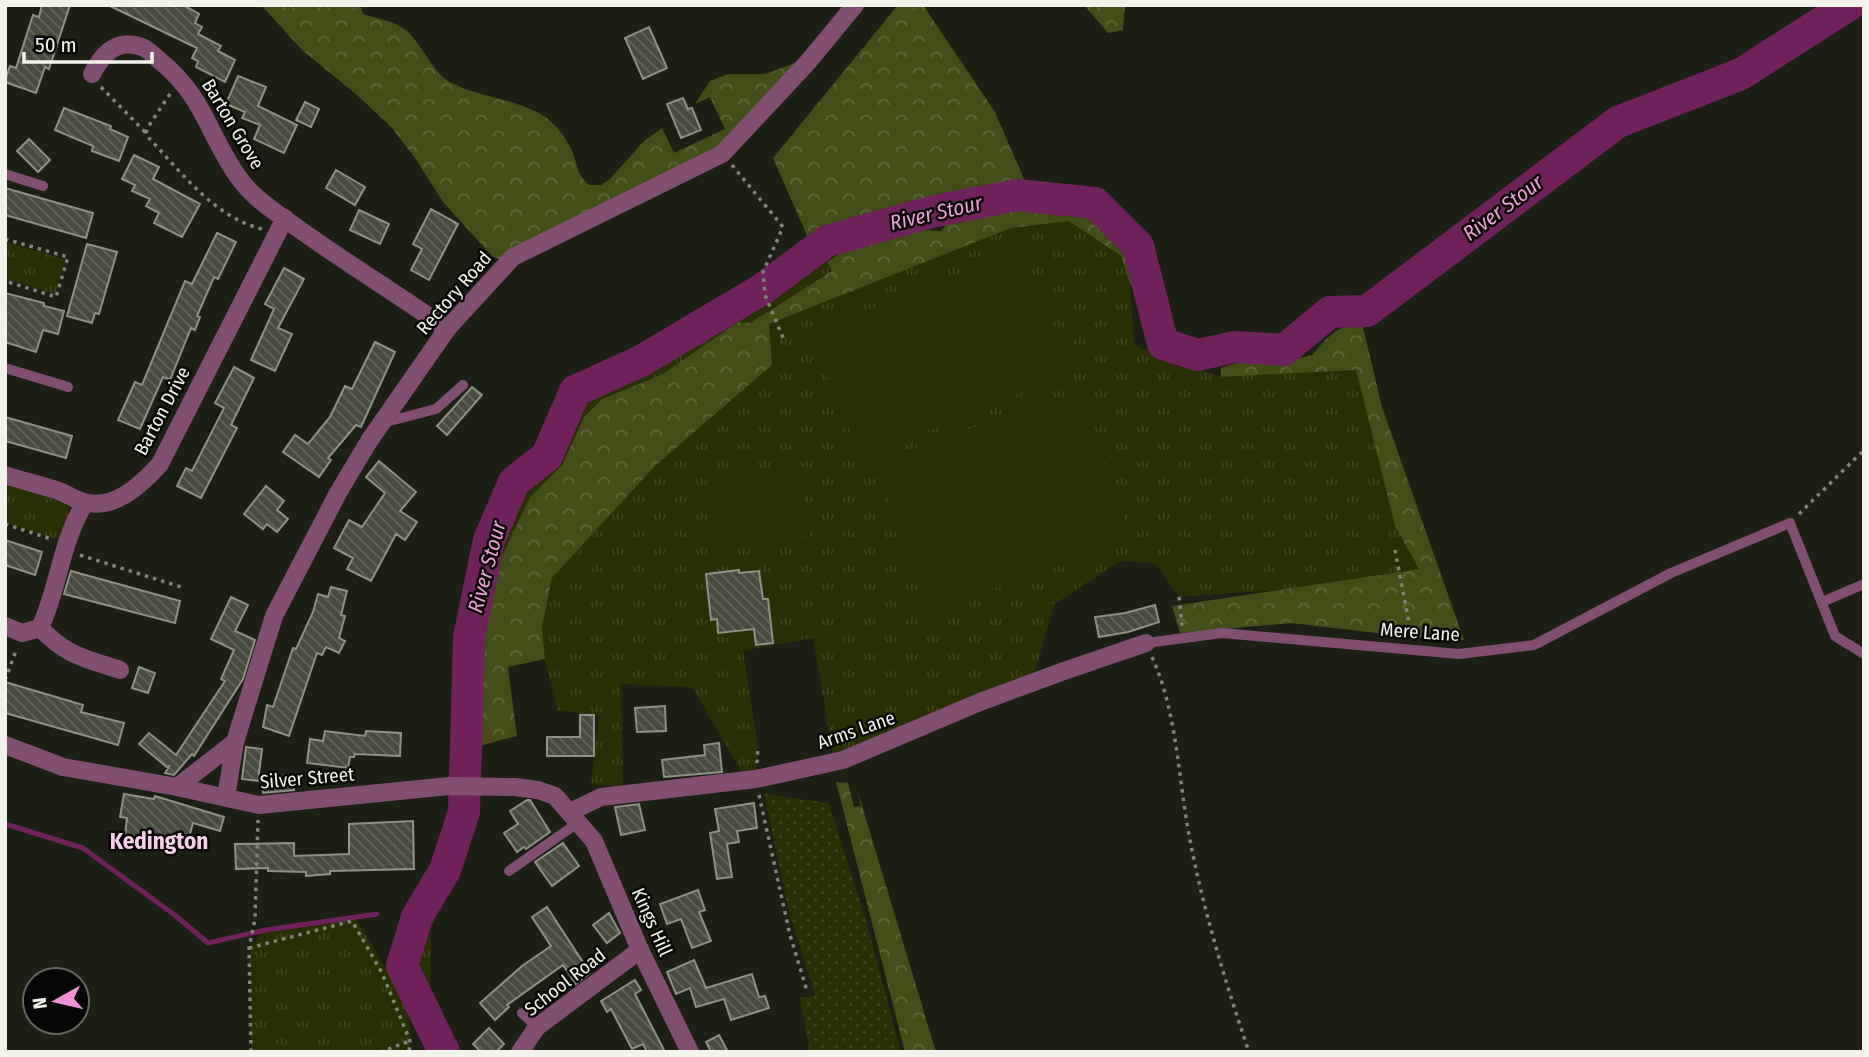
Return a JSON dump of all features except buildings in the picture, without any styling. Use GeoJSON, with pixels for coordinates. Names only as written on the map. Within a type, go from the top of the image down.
{"type":"FeatureCollection","features":[{"type":"Feature","properties":{"kind":"street","name":"Rectory Road"},"geometry":{"type":"LineString","coordinates":[[226,797],[234,742],[274,616],[338,493],[382,423],[447,329],[513,257],[722,154],[807,62],[855,5]]}},
{"type":"Feature","properties":{"kind":"street","name":"Barton Grove"},"geometry":{"type":"LineString","coordinates":[[92,74],[100,57],[111,48],[124,45],[143,47],[180,79],[201,107],[240,179],[281,226],[447,329]]}},
{"type":"Feature","properties":{"kind":"street","name":"Barton Drive"},"geometry":{"type":"LineString","coordinates":[[85,503],[100,504],[122,496],[144,481],[160,464],[281,226]]}},
{"type":"Feature","properties":{"kind":"street"},"geometry":{"type":"LineString","coordinates":[[5,475],[61,492],[85,503],[73,523],[47,613],[40,628]]}},
{"type":"Feature","properties":{"kind":"street"},"geometry":{"type":"LineString","coordinates":[[14,629],[40,628],[57,646],[72,654],[120,670]]}},
{"type":"Feature","properties":{"kind":"street","name":"Arms Lane"},"geometry":{"type":"LineString","coordinates":[[574,817],[601,797],[756,779],[823,758],[854,755],[980,702],[1146,643]]}},
{"type":"Feature","properties":{"kind":"street"},"geometry":{"type":"LineString","coordinates":[[177,787],[234,742]]}},
{"type":"Feature","properties":{"kind":"street","name":"Silver Street"},"geometry":{"type":"LineString","coordinates":[[5,745],[62,768],[177,787],[259,806],[482,785],[538,790],[555,796],[574,817]]}},
{"type":"Feature","properties":{"kind":"street","name":"Kings Hill"},"geometry":{"type":"LineString","coordinates":[[574,817],[594,841],[640,950],[690,1052]]}},
{"type":"Feature","properties":{"kind":"street","name":"School Road"},"geometry":{"type":"LineString","coordinates":[[520,1052],[537,1027],[640,950]]}},
{"type":"Feature","properties":{"kind":"lane"},"geometry":{"type":"LineString","coordinates":[[5,174],[43,186]]}},
{"type":"Feature","properties":{"kind":"lane"},"geometry":{"type":"LineString","coordinates":[[5,368],[68,387]]}},
{"type":"Feature","properties":{"kind":"lane"},"geometry":{"type":"LineString","coordinates":[[382,423],[436,409],[463,385]]}},
{"type":"Feature","properties":{"kind":"lane"},"geometry":{"type":"LineString","coordinates":[[1790,523],[1835,636],[1864,653]]}},
{"type":"Feature","properties":{"kind":"lane","name":"Mere Lane"},"geometry":{"type":"LineString","coordinates":[[1146,643],[1222,633],[1459,654],[1534,645],[1671,573],[1790,523]]}},
{"type":"Feature","properties":{"kind":"lane"},"geometry":{"type":"LineString","coordinates":[[1822,602],[1864,584]]}},
{"type":"Feature","properties":{"kind":"lane"},"geometry":{"type":"LineString","coordinates":[[509,871],[574,817]]}},
{"type":"Feature","properties":{"kind":"lane"},"geometry":{"type":"LineString","coordinates":[[522,1013],[537,1027]]}},
{"type":"Feature","properties":{"kind":"path"},"geometry":{"type":"LineString","coordinates":[[92,74],[97,83],[180,171],[227,213],[242,223],[281,226]]}},
{"type":"Feature","properties":{"kind":"path"},"geometry":{"type":"LineString","coordinates":[[146,133],[180,79]]}},
{"type":"Feature","properties":{"kind":"path"},"geometry":{"type":"LineString","coordinates":[[722,154],[783,227],[763,272],[765,295],[784,340]]}},
{"type":"Feature","properties":{"kind":"path"},"geometry":{"type":"LineString","coordinates":[[5,239],[68,257],[56,297],[5,281]]}},
{"type":"Feature","properties":{"kind":"path"},"geometry":{"type":"LineString","coordinates":[[1790,523],[1864,450]]}},
{"type":"Feature","properties":{"kind":"path"},"geometry":{"type":"LineString","coordinates":[[5,524],[181,587]]}},
{"type":"Feature","properties":{"kind":"path"},"geometry":{"type":"LineString","coordinates":[[1395,550],[1415,650]]}},
{"type":"Feature","properties":{"kind":"path"},"geometry":{"type":"LineString","coordinates":[[1179,597],[1184,638]]}},
{"type":"Feature","properties":{"kind":"path"},"geometry":{"type":"LineString","coordinates":[[5,680],[14,629]]}},
{"type":"Feature","properties":{"kind":"path"},"geometry":{"type":"LineString","coordinates":[[1146,643],[1164,684],[1192,850],[1218,962],[1249,1052]]}},
{"type":"Feature","properties":{"kind":"path"},"geometry":{"type":"LineString","coordinates":[[756,779],[790,935],[807,991]]}},
{"type":"Feature","properties":{"kind":"path"},"geometry":{"type":"LineString","coordinates":[[251,1052],[249,948],[255,919],[259,806]]}},
{"type":"Feature","properties":{"kind":"path"},"geometry":{"type":"LineString","coordinates":[[249,948],[352,921],[382,973],[410,1041],[409,1052]]}},
{"type":"Feature","properties":{"kind":"path"},"geometry":{"type":"LineString","coordinates":[[380,1052],[410,1041]]}},
{"type":"Feature","properties":{"kind":"green space"},"geometry":{"type":"Polygon","coordinates":[[[261,5],[360,5],[363,14],[399,26],[414,38],[444,78],[467,89],[524,106],[548,119],[564,137],[580,173],[590,185],[601,185],[610,179],[644,141],[662,128],[674,153],[725,129],[710,97],[695,104],[710,81],[728,74],[765,74],[800,61],[736,139],[501,260],[492,256],[443,202],[392,128],[302,50],[261,5]]]}},
{"type":"Feature","properties":{"kind":"green space"},"geometry":{"type":"Polygon","coordinates":[[[898,5],[923,5],[995,112],[1027,186],[1007,187],[858,226],[847,231],[833,244],[812,247],[773,158],[898,5]]]}},
{"type":"Feature","properties":{"kind":"green space"},"geometry":{"type":"Polygon","coordinates":[[[1084,5],[1125,5],[1123,30],[1108,33],[1084,5]]]}},
{"type":"Feature","properties":{"kind":"green space"},"geometry":{"type":"Polygon","coordinates":[[[1054,201],[1089,211],[1120,230],[1138,253],[1152,290],[1136,288],[1130,284],[1121,256],[1069,221],[1011,228],[769,324],[772,365],[655,466],[552,578],[542,628],[545,659],[508,667],[517,736],[479,746],[478,667],[496,575],[503,554],[530,497],[562,465],[584,417],[602,399],[661,375],[738,322],[750,323],[832,271],[827,262],[858,241],[918,229],[941,231],[953,217],[988,208],[1022,209],[1026,203],[1054,201]]]}},
{"type":"Feature","properties":{"kind":"green space"},"geometry":{"type":"Polygon","coordinates":[[[1070,221],[1121,256],[1130,284],[1134,345],[1221,377],[1356,370],[1395,526],[1419,569],[1278,590],[1179,597],[1156,564],[1121,561],[1054,604],[1035,672],[958,707],[833,754],[813,638],[743,651],[758,747],[756,779],[742,772],[692,687],[621,684],[623,786],[591,785],[599,716],[557,710],[545,659],[542,628],[552,578],[655,466],[772,365],[769,324],[1011,228],[1070,221]]]}},
{"type":"Feature","properties":{"kind":"green space"},"geometry":{"type":"Polygon","coordinates":[[[5,241],[63,259],[55,294],[5,278],[5,241]]]}},
{"type":"Feature","properties":{"kind":"green space"},"geometry":{"type":"Polygon","coordinates":[[[812,247],[832,271],[750,323],[738,322],[661,375],[602,399],[584,417],[562,465],[530,497],[496,575],[478,667],[478,777],[454,778],[458,760],[459,638],[465,576],[485,521],[515,476],[541,450],[568,394],[584,379],[642,352],[812,247]]]}},
{"type":"Feature","properties":{"kind":"green space"},"geometry":{"type":"Polygon","coordinates":[[[1022,247],[1073,372],[861,458],[810,334],[1022,247]]]}},
{"type":"Feature","properties":{"kind":"green space"},"geometry":{"type":"Polygon","coordinates":[[[1362,323],[1382,407],[1464,640],[1410,637],[1291,623],[1180,633],[1172,606],[1419,569],[1395,526],[1356,370],[1221,377],[1221,368],[1255,357],[1291,360],[1312,355],[1339,329],[1362,323]]]}},
{"type":"Feature","properties":{"kind":"green space"},"geometry":{"type":"Polygon","coordinates":[[[1080,391],[1132,540],[926,611],[875,462],[1080,391]]]}},
{"type":"Feature","properties":{"kind":"green space"},"geometry":{"type":"Polygon","coordinates":[[[799,464],[808,536],[715,548],[706,476],[799,464]]]}},
{"type":"Feature","properties":{"kind":"green space"},"geometry":{"type":"Polygon","coordinates":[[[5,483],[67,504],[69,514],[60,538],[52,538],[5,522],[5,483]]]}},
{"type":"Feature","properties":{"kind":"green space"},"geometry":{"type":"Polygon","coordinates":[[[836,782],[848,783],[854,807],[861,806],[857,789],[936,1052],[905,1052],[836,782]]]}},
{"type":"Feature","properties":{"kind":"green space"},"geometry":{"type":"Polygon","coordinates":[[[473,793],[465,827],[431,930],[430,990],[455,1052],[435,1052],[404,993],[396,965],[397,931],[417,906],[431,880],[454,795],[473,793]]]}},
{"type":"Feature","properties":{"kind":"green space"},"geometry":{"type":"Polygon","coordinates":[[[764,794],[829,803],[866,920],[901,1052],[810,1052],[800,998],[815,995],[789,912],[764,794]]]}},
{"type":"Feature","properties":{"kind":"green space"},"geometry":{"type":"Polygon","coordinates":[[[355,917],[409,1008],[410,1052],[251,1052],[249,948],[266,930],[355,917]]]}},
{"type":"Feature","properties":{"kind":"waterway","name":"River Stour"},"geometry":{"type":"LineString","coordinates":[[444,1052],[402,966],[417,917],[445,870],[464,812],[469,637],[489,540],[514,482],[547,456],[575,391],[641,361],[761,290],[827,241],[931,212],[1017,195],[1095,203],[1138,246],[1163,344],[1198,355],[1234,347],[1284,350],[1330,312],[1367,311],[1618,122],[1741,74],[1849,5]]}},
{"type":"Feature","properties":{"kind":"waterway"},"geometry":{"type":"LineString","coordinates":[[5,824],[83,848],[176,916],[208,943],[266,930],[377,914]]}},
{"type":"Feature","properties":{"kind":"district","name":"Kedington"},"geometry":{"type":"Point","coordinates":[159,841]}}]}
